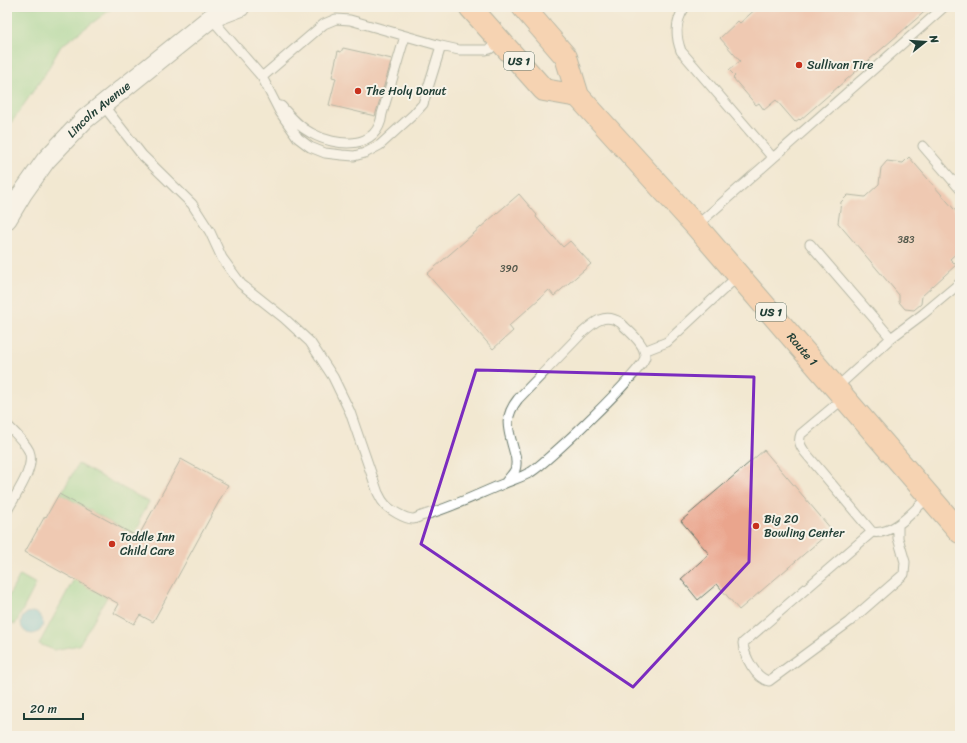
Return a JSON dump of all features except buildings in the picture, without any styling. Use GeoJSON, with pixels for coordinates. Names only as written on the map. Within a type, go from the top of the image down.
{"type":"FeatureCollection","features":[{"type":"Feature","properties":{"kind":"main road","name":"US 1"},"geometry":{"type":"LineString","coordinates":[[470,7],[544,90],[578,96]]}},
{"type":"Feature","properties":{"kind":"main road","name":"Route 1"},"geometry":{"type":"LineString","coordinates":[[523,7],[566,58],[578,96],[739,275],[960,532]]}},
{"type":"Feature","properties":{"kind":"main road"},"geometry":{"type":"LineString","coordinates":[[541,7],[544,11],[546,34]]}},
{"type":"Feature","properties":{"kind":"street","name":"Lincoln Avenue"},"geometry":{"type":"LineString","coordinates":[[7,219],[22,194],[46,160],[85,119],[214,12],[240,7]]}},
{"type":"Feature","properties":{"kind":"lane"},"geometry":{"type":"LineString","coordinates":[[685,7],[679,17],[676,30],[678,42],[682,50],[773,158]]}},
{"type":"Feature","properties":{"kind":"lane"},"geometry":{"type":"LineString","coordinates":[[696,226],[944,7]]}},
{"type":"Feature","properties":{"kind":"lane"},"geometry":{"type":"LineString","coordinates":[[214,12],[262,78],[286,122],[298,138],[310,147],[325,153],[354,156],[365,153],[380,145],[407,122],[423,104],[442,46]]}},
{"type":"Feature","properties":{"kind":"lane"},"geometry":{"type":"LineString","coordinates":[[262,78],[324,24],[330,21],[342,19],[459,50],[490,49],[499,39]]}},
{"type":"Feature","properties":{"kind":"lane"},"geometry":{"type":"LineString","coordinates":[[272,96],[292,119],[311,133],[341,144],[351,144],[366,139],[378,129],[381,122],[405,36]]}},
{"type":"Feature","properties":{"kind":"lane"},"geometry":{"type":"LineString","coordinates":[[103,105],[142,155],[192,204],[210,232],[222,258],[241,284],[284,318],[310,342],[332,376],[350,412],[378,493],[390,509],[413,519],[431,514],[530,473],[552,456],[639,369],[644,361],[644,351],[639,342],[621,323],[611,318],[597,321],[582,333],[511,408],[508,416],[508,426],[516,464],[515,470],[506,482]]}},
{"type":"Feature","properties":{"kind":"lane"},"geometry":{"type":"LineString","coordinates":[[923,146],[960,189]]}},
{"type":"Feature","properties":{"kind":"lane"},"geometry":{"type":"LineString","coordinates":[[810,244],[891,338]]}},
{"type":"Feature","properties":{"kind":"lane"},"geometry":{"type":"LineString","coordinates":[[644,351],[667,342],[739,275]]}},
{"type":"Feature","properties":{"kind":"lane"},"geometry":{"type":"LineString","coordinates":[[929,496],[898,525],[887,532],[872,532],[804,451],[799,443],[799,438],[891,338],[960,283]]}},
{"type":"Feature","properties":{"kind":"lane"},"geometry":{"type":"LineString","coordinates":[[7,425],[22,441],[29,452],[31,460],[30,468],[7,511]]}},
{"type":"Feature","properties":{"kind":"lane"},"geometry":{"type":"LineString","coordinates":[[872,532],[743,643],[743,648],[752,666],[757,674],[764,680],[770,681],[849,622],[904,574],[906,570],[898,538],[898,525]]}},
{"type":"Feature","properties":{"kind":"highlighted area"},"geometry":{"type":"Polygon","coordinates":[[[476,370],[754,377],[749,562],[633,687],[421,544],[476,370]]]}},
{"type":"Feature","properties":{"kind":"green space"},"geometry":{"type":"Polygon","coordinates":[[[7,7],[114,7],[61,46],[45,74],[7,129],[7,7]]]}},
{"type":"Feature","properties":{"kind":"green space"},"geometry":{"type":"Polygon","coordinates":[[[78,464],[149,502],[139,520],[141,522],[134,535],[61,494],[78,464]]]}},
{"type":"Feature","properties":{"kind":"green space"},"geometry":{"type":"Polygon","coordinates":[[[20,575],[36,584],[15,625],[7,620],[7,599],[20,575]]]}},
{"type":"Feature","properties":{"kind":"green space"},"geometry":{"type":"Polygon","coordinates":[[[74,579],[107,597],[79,645],[54,650],[39,644],[74,579]]]}},
{"type":"Feature","properties":{"kind":"water"},"geometry":{"type":"Polygon","coordinates":[[[32,612],[40,615],[43,623],[40,631],[32,634],[24,631],[21,623],[24,615],[32,612]]]}},
{"type":"Feature","properties":{"kind":"place","name":"Sullivan Tire"},"geometry":{"type":"Point","coordinates":[799,65]}},
{"type":"Feature","properties":{"kind":"place","name":"The Holy Donut"},"geometry":{"type":"Point","coordinates":[358,91]}},
{"type":"Feature","properties":{"kind":"place","name":"Big 20 Bowling Center"},"geometry":{"type":"Point","coordinates":[756,526]}},
{"type":"Feature","properties":{"kind":"place","name":"Toddle Inn Child Care"},"geometry":{"type":"Point","coordinates":[112,544]}}]}
